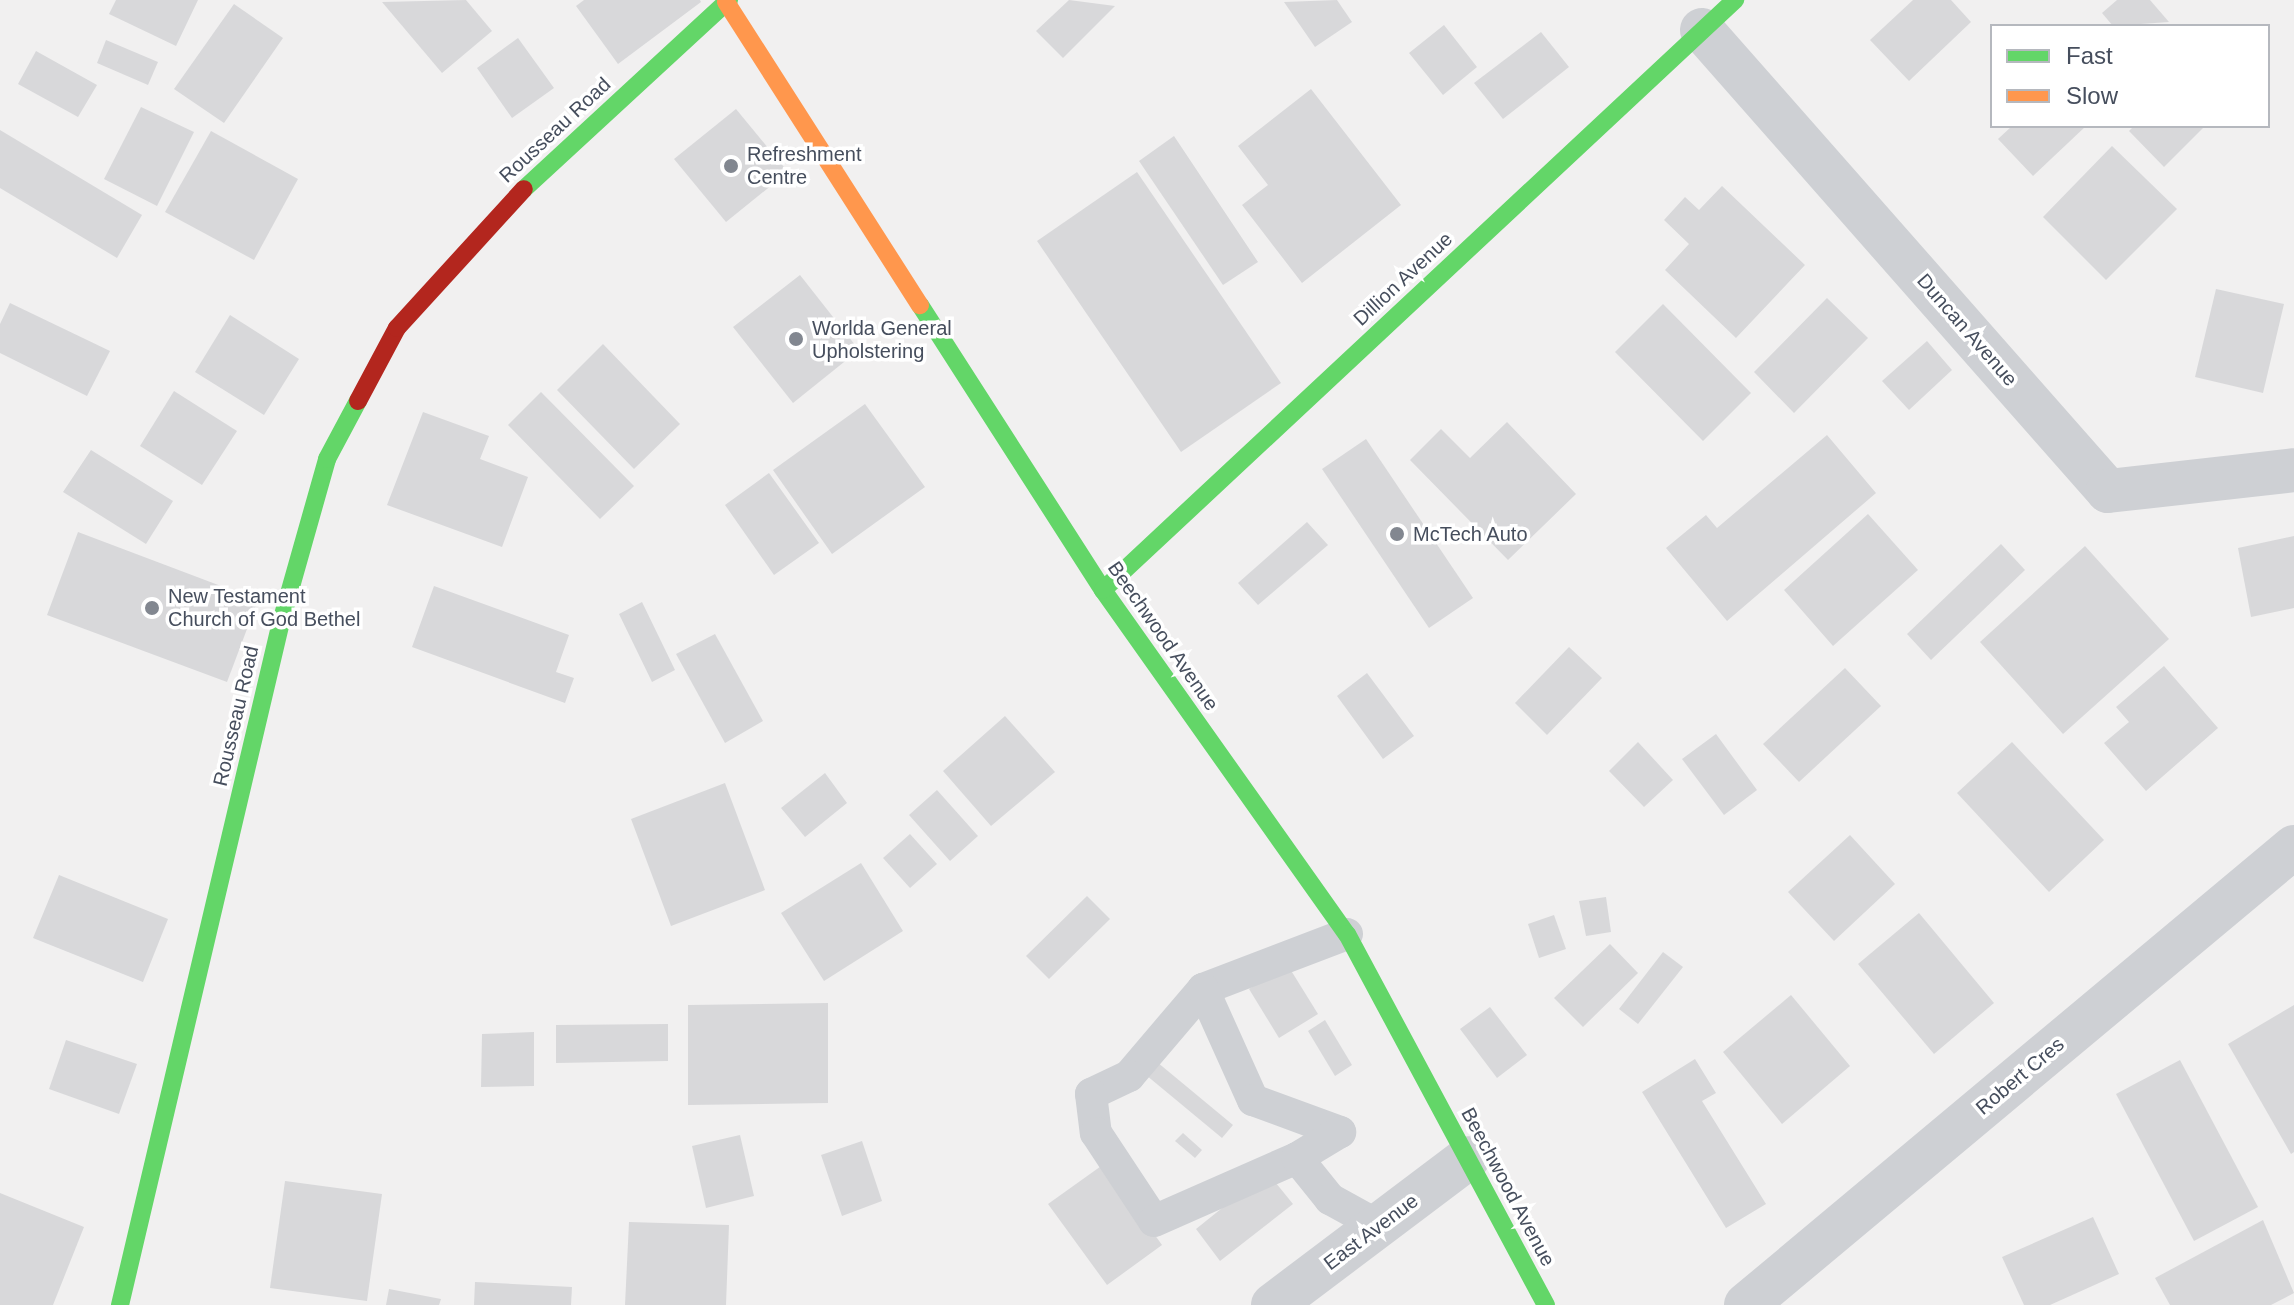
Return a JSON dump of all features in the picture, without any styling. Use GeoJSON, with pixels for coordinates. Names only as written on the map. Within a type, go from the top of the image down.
{"type":"FeatureCollection","features":[{"type":"Feature","properties":{"kind":"street","name":"Dillion Avenue"},"geometry":{"type":"LineString","coordinates":[[1103,590],[1735,0]]}},
{"type":"Feature","properties":{"kind":"street","name":"Beechwood Avenue"},"geometry":{"type":"LineString","coordinates":[[727,1],[1103,590],[1347,934],[1546,1305]]}},
{"type":"Feature","properties":{"kind":"street","name":"Rousseau Road"},"geometry":{"type":"LineString","coordinates":[[120,1305],[281,622],[327,459],[397,328],[479,230],[727,1]]}},
{"type":"Feature","properties":{"kind":"street","name":"Duncan Avenue"},"geometry":{"type":"LineString","coordinates":[[1702,30],[2108,491],[2294,470]]}},
{"type":"Feature","properties":{"kind":"street","name":"Robert Cres"},"geometry":{"type":"LineString","coordinates":[[1746,1305],[2294,847]]}},
{"type":"Feature","properties":{"kind":"street","name":"East Avenue"},"geometry":{"type":"LineString","coordinates":[[1273,1305],[1468,1158]]}},
{"type":"Feature","properties":{"kind":"lane"},"geometry":{"type":"LineString","coordinates":[[1203,989],[1253,1100],[1340,1132],[1297,1158],[1154,1221],[1096,1133],[1091,1094],[1129,1076],[1203,989],[1347,934]]}},
{"type":"Feature","properties":{"kind":"lane"},"geometry":{"type":"LineString","coordinates":[[1297,1158],[1330,1199],[1379,1226]]}},
{"type":"Feature","properties":{"kind":"building"},"geometry":{"type":"Polygon","coordinates":[[[116,0],[198,0],[176,46],[109,14],[116,0]]]}},
{"type":"Feature","properties":{"kind":"building"},"geometry":{"type":"Polygon","coordinates":[[[466,0],[492,31],[442,73],[382,2],[466,0]]]}},
{"type":"Feature","properties":{"kind":"building"},"geometry":{"type":"Polygon","coordinates":[[[584,0],[701,2],[618,64],[576,6],[584,0]]]}},
{"type":"Feature","properties":{"kind":"building"},"geometry":{"type":"Polygon","coordinates":[[[1069,0],[1115,6],[1063,58],[1036,31],[1069,0]]]}},
{"type":"Feature","properties":{"kind":"building"},"geometry":{"type":"Polygon","coordinates":[[[1337,0],[1352,22],[1315,47],[1284,2],[1337,0]]]}},
{"type":"Feature","properties":{"kind":"building"},"geometry":{"type":"Polygon","coordinates":[[[1913,0],[1951,0],[1971,22],[1909,81],[1870,40],[1913,0]]]}},
{"type":"Feature","properties":{"kind":"building"},"geometry":{"type":"Polygon","coordinates":[[[2117,0],[2150,0],[2169,22],[2111,24],[2102,13],[2117,0]]]}},
{"type":"Feature","properties":{"kind":"building"},"geometry":{"type":"Polygon","coordinates":[[[234,4],[283,38],[224,123],[174,89],[234,4]]]}},
{"type":"Feature","properties":{"kind":"building"},"geometry":{"type":"Polygon","coordinates":[[[1444,25],[1477,67],[1443,95],[1409,53],[1444,25]]]}},
{"type":"Feature","properties":{"kind":"building"},"geometry":{"type":"Polygon","coordinates":[[[1541,32],[1569,67],[1503,119],[1474,83],[1541,32]]]}},
{"type":"Feature","properties":{"kind":"building"},"geometry":{"type":"Polygon","coordinates":[[[518,38],[554,88],[512,118],[477,68],[518,38]]]}},
{"type":"Feature","properties":{"kind":"building"},"geometry":{"type":"Polygon","coordinates":[[[106,40],[158,62],[148,85],[97,63],[106,40]]]}},
{"type":"Feature","properties":{"kind":"building"},"geometry":{"type":"Polygon","coordinates":[[[36,51],[97,85],[78,117],[18,84],[36,51]]]}},
{"type":"Feature","properties":{"kind":"building"},"geometry":{"type":"Polygon","coordinates":[[[1311,89],[1401,205],[1302,283],[1242,205],[1268,185],[1238,146],[1311,89]]]}},
{"type":"Feature","properties":{"kind":"building"},"geometry":{"type":"Polygon","coordinates":[[[141,107],[194,132],[157,206],[104,179],[141,107]]]}},
{"type":"Feature","properties":{"kind":"building","name":"Refreshment Centre"},"geometry":{"type":"Polygon","coordinates":[[[736,109],[788,172],[726,222],[674,159],[736,109]]]}},
{"type":"Feature","properties":{"kind":"building"},"geometry":{"type":"Polygon","coordinates":[[[2010,128],[2084,128],[2033,176],[1998,139],[2010,128]]]}},
{"type":"Feature","properties":{"kind":"building"},"geometry":{"type":"Polygon","coordinates":[[[2132,128],[2203,128],[2164,167],[2129,131],[2132,128]]]}},
{"type":"Feature","properties":{"kind":"building"},"geometry":{"type":"Polygon","coordinates":[[[0,130],[142,215],[117,258],[0,188],[0,130]]]}},
{"type":"Feature","properties":{"kind":"building"},"geometry":{"type":"Polygon","coordinates":[[[211,131],[298,179],[254,260],[165,212],[211,131]]]}},
{"type":"Feature","properties":{"kind":"building"},"geometry":{"type":"Polygon","coordinates":[[[1174,136],[1258,262],[1223,285],[1139,161],[1174,136]]]}},
{"type":"Feature","properties":{"kind":"building"},"geometry":{"type":"Polygon","coordinates":[[[2112,146],[2177,209],[2106,280],[2043,217],[2112,146]]]}},
{"type":"Feature","properties":{"kind":"building"},"geometry":{"type":"Polygon","coordinates":[[[1137,172],[1281,383],[1181,452],[1037,241],[1137,172]]]}},
{"type":"Feature","properties":{"kind":"building"},"geometry":{"type":"Polygon","coordinates":[[[1722,186],[1805,265],[1736,338],[1665,270],[1689,244],[1664,220],[1685,197],[1699,210],[1722,186]]]}},
{"type":"Feature","properties":{"kind":"building","name":"Worlda General Upholstering"},"geometry":{"type":"Polygon","coordinates":[[[800,275],[859,350],[793,403],[733,327],[800,275]]]}},
{"type":"Feature","properties":{"kind":"building"},"geometry":{"type":"Polygon","coordinates":[[[2216,289],[2284,304],[2263,393],[2195,377],[2216,289]]]}},
{"type":"Feature","properties":{"kind":"building"},"geometry":{"type":"Polygon","coordinates":[[[1827,298],[1868,338],[1794,413],[1754,372],[1827,298]]]}},
{"type":"Feature","properties":{"kind":"building"},"geometry":{"type":"Polygon","coordinates":[[[10,303],[110,351],[87,396],[0,353],[0,324],[10,303]]]}},
{"type":"Feature","properties":{"kind":"building"},"geometry":{"type":"Polygon","coordinates":[[[1663,304],[1751,393],[1703,441],[1615,352],[1663,304]]]}},
{"type":"Feature","properties":{"kind":"building"},"geometry":{"type":"Polygon","coordinates":[[[230,315],[299,359],[264,415],[195,372],[230,315]]]}},
{"type":"Feature","properties":{"kind":"building"},"geometry":{"type":"Polygon","coordinates":[[[1927,341],[1952,370],[1909,410],[1882,381],[1927,341]]]}},
{"type":"Feature","properties":{"kind":"building"},"geometry":{"type":"Polygon","coordinates":[[[603,344],[680,424],[634,469],[557,390],[603,344]]]}},
{"type":"Feature","properties":{"kind":"building"},"geometry":{"type":"Polygon","coordinates":[[[174,391],[237,431],[202,485],[140,446],[174,391]]]}},
{"type":"Feature","properties":{"kind":"building"},"geometry":{"type":"Polygon","coordinates":[[[541,392],[634,486],[600,519],[508,425],[541,392]]]}},
{"type":"Feature","properties":{"kind":"building"},"geometry":{"type":"Polygon","coordinates":[[[865,404],[925,487],[832,554],[773,470],[865,404]]]}},
{"type":"Feature","properties":{"kind":"building"},"geometry":{"type":"Polygon","coordinates":[[[423,412],[489,436],[480,459],[528,477],[502,547],[387,505],[423,412]]]}},
{"type":"Feature","properties":{"kind":"building"},"geometry":{"type":"Polygon","coordinates":[[[1507,422],[1576,494],[1508,560],[1410,460],[1441,429],[1470,458],[1507,422]]]}},
{"type":"Feature","properties":{"kind":"building"},"geometry":{"type":"Polygon","coordinates":[[[1827,435],[1876,493],[1727,621],[1666,548],[1706,515],[1717,528],[1827,435]]]}},
{"type":"Feature","properties":{"kind":"building","name":"McTech Auto"},"geometry":{"type":"Polygon","coordinates":[[[1366,439],[1473,598],[1429,628],[1322,469],[1366,439]]]}},
{"type":"Feature","properties":{"kind":"building"},"geometry":{"type":"Polygon","coordinates":[[[91,450],[173,501],[146,544],[63,492],[91,450]]]}},
{"type":"Feature","properties":{"kind":"building"},"geometry":{"type":"Polygon","coordinates":[[[769,473],[819,543],[774,575],[725,505],[769,473]]]}},
{"type":"Feature","properties":{"kind":"building"},"geometry":{"type":"Polygon","coordinates":[[[1868,514],[1918,570],[1833,646],[1784,590],[1868,514]]]}},
{"type":"Feature","properties":{"kind":"building"},"geometry":{"type":"Polygon","coordinates":[[[1307,522],[1328,545],[1258,605],[1238,583],[1307,522]]]}},
{"type":"Feature","properties":{"kind":"building","name":"New Testament Church of God Bethel"},"geometry":{"type":"Polygon","coordinates":[[[78,532],[258,600],[227,682],[47,615],[78,532]]]}},
{"type":"Feature","properties":{"kind":"building"},"geometry":{"type":"Polygon","coordinates":[[[2294,536],[2294,608],[2251,617],[2238,548],[2294,536]]]}},
{"type":"Feature","properties":{"kind":"building"},"geometry":{"type":"Polygon","coordinates":[[[2001,544],[2025,570],[1931,660],[1907,634],[2001,544]]]}},
{"type":"Feature","properties":{"kind":"building"},"geometry":{"type":"Polygon","coordinates":[[[2085,546],[2169,639],[2063,734],[1980,642],[2085,546]]]}},
{"type":"Feature","properties":{"kind":"building"},"geometry":{"type":"Polygon","coordinates":[[[434,586],[569,635],[556,672],[574,678],[565,703],[412,647],[434,586]]]}},
{"type":"Feature","properties":{"kind":"building"},"geometry":{"type":"Polygon","coordinates":[[[642,602],[675,670],[652,682],[619,614],[642,602]]]}},
{"type":"Feature","properties":{"kind":"building"},"geometry":{"type":"Polygon","coordinates":[[[715,634],[763,721],[725,743],[676,654],[715,634]]]}},
{"type":"Feature","properties":{"kind":"building"},"geometry":{"type":"Polygon","coordinates":[[[1569,647],[1602,678],[1547,735],[1515,703],[1569,647]]]}},
{"type":"Feature","properties":{"kind":"building"},"geometry":{"type":"Polygon","coordinates":[[[2164,666],[2218,728],[2146,791],[2104,743],[2129,722],[2116,707],[2164,666]]]}},
{"type":"Feature","properties":{"kind":"building"},"geometry":{"type":"Polygon","coordinates":[[[1845,668],[1881,706],[1799,782],[1763,744],[1845,668]]]}},
{"type":"Feature","properties":{"kind":"building"},"geometry":{"type":"Polygon","coordinates":[[[1367,673],[1414,736],[1383,759],[1337,696],[1367,673]]]}},
{"type":"Feature","properties":{"kind":"building"},"geometry":{"type":"Polygon","coordinates":[[[1005,716],[1055,772],[991,826],[943,771],[1005,716]]]}},
{"type":"Feature","properties":{"kind":"building"},"geometry":{"type":"Polygon","coordinates":[[[1716,734],[1757,790],[1724,815],[1682,759],[1716,734]]]}},
{"type":"Feature","properties":{"kind":"building"},"geometry":{"type":"Polygon","coordinates":[[[1638,742],[1673,780],[1644,807],[1609,771],[1638,742]]]}},
{"type":"Feature","properties":{"kind":"building"},"geometry":{"type":"Polygon","coordinates":[[[2012,742],[2104,840],[2049,892],[1957,793],[2012,742]]]}},
{"type":"Feature","properties":{"kind":"building"},"geometry":{"type":"Polygon","coordinates":[[[825,773],[847,803],[805,837],[781,808],[825,773]]]}},
{"type":"Feature","properties":{"kind":"building"},"geometry":{"type":"Polygon","coordinates":[[[725,783],[765,890],[671,926],[631,819],[725,783]]]}},
{"type":"Feature","properties":{"kind":"building"},"geometry":{"type":"Polygon","coordinates":[[[937,790],[978,836],[950,861],[909,815],[937,790]]]}},
{"type":"Feature","properties":{"kind":"building"},"geometry":{"type":"Polygon","coordinates":[[[910,834],[937,864],[910,888],[883,858],[910,834]]]}},
{"type":"Feature","properties":{"kind":"building"},"geometry":{"type":"Polygon","coordinates":[[[1850,835],[1895,884],[1834,941],[1788,892],[1850,835]]]}},
{"type":"Feature","properties":{"kind":"building"},"geometry":{"type":"Polygon","coordinates":[[[861,863],[903,931],[824,981],[781,913],[861,863]]]}},
{"type":"Feature","properties":{"kind":"building"},"geometry":{"type":"Polygon","coordinates":[[[59,875],[168,919],[143,982],[33,938],[59,875]]]}},
{"type":"Feature","properties":{"kind":"building"},"geometry":{"type":"Polygon","coordinates":[[[1087,896],[1110,919],[1049,979],[1026,956],[1087,896]]]}},
{"type":"Feature","properties":{"kind":"building"},"geometry":{"type":"Polygon","coordinates":[[[1606,897],[1611,932],[1586,936],[1579,901],[1606,897]]]}},
{"type":"Feature","properties":{"kind":"building"},"geometry":{"type":"Polygon","coordinates":[[[1919,913],[1994,1003],[1934,1054],[1858,964],[1919,913]]]}},
{"type":"Feature","properties":{"kind":"building"},"geometry":{"type":"Polygon","coordinates":[[[1554,915],[1566,949],[1539,958],[1528,924],[1554,915]]]}},
{"type":"Feature","properties":{"kind":"building"},"geometry":{"type":"Polygon","coordinates":[[[1610,944],[1638,973],[1583,1027],[1554,998],[1610,944]]]}},
{"type":"Feature","properties":{"kind":"building"},"geometry":{"type":"Polygon","coordinates":[[[1663,952],[1683,967],[1638,1024],[1619,1009],[1663,952]]]}},
{"type":"Feature","properties":{"kind":"building"},"geometry":{"type":"Polygon","coordinates":[[[1287,964],[1318,1014],[1279,1038],[1249,989],[1287,964]]]}},
{"type":"Feature","properties":{"kind":"building"},"geometry":{"type":"Polygon","coordinates":[[[1791,995],[1850,1066],[1782,1124],[1723,1052],[1791,995]]]}},
{"type":"Feature","properties":{"kind":"building"},"geometry":{"type":"Polygon","coordinates":[[[828,1003],[828,1103],[688,1105],[688,1005],[828,1003]]]}},
{"type":"Feature","properties":{"kind":"building"},"geometry":{"type":"Polygon","coordinates":[[[2294,1005],[2294,1152],[2291,1154],[2228,1044],[2294,1005]]]}},
{"type":"Feature","properties":{"kind":"building"},"geometry":{"type":"Polygon","coordinates":[[[1490,1007],[1527,1055],[1497,1078],[1460,1029],[1490,1007]]]}},
{"type":"Feature","properties":{"kind":"building"},"geometry":{"type":"Polygon","coordinates":[[[1325,1020],[1352,1065],[1335,1076],[1308,1031],[1325,1020]]]}},
{"type":"Feature","properties":{"kind":"building"},"geometry":{"type":"Polygon","coordinates":[[[668,1024],[668,1061],[556,1063],[556,1025],[668,1024]]]}},
{"type":"Feature","properties":{"kind":"building"},"geometry":{"type":"Polygon","coordinates":[[[534,1032],[534,1086],[481,1087],[482,1034],[534,1032]]]}},
{"type":"Feature","properties":{"kind":"building"},"geometry":{"type":"Polygon","coordinates":[[[66,1040],[137,1064],[119,1114],[49,1089],[66,1040]]]}},
{"type":"Feature","properties":{"kind":"building"},"geometry":{"type":"Polygon","coordinates":[[[1695,1059],[1716,1093],[1702,1101],[1766,1204],[1726,1228],[1642,1092],[1695,1059]]]}},
{"type":"Feature","properties":{"kind":"building"},"geometry":{"type":"Polygon","coordinates":[[[2180,1060],[2258,1207],[2194,1241],[2116,1094],[2180,1060]]]}},
{"type":"Feature","properties":{"kind":"building"},"geometry":{"type":"Polygon","coordinates":[[[1157,1062],[1233,1125],[1222,1138],[1146,1075],[1157,1062]]]}},
{"type":"Feature","properties":{"kind":"building"},"geometry":{"type":"Polygon","coordinates":[[[1183,1133],[1202,1150],[1195,1158],[1175,1141],[1183,1133]]]}},
{"type":"Feature","properties":{"kind":"building"},"geometry":{"type":"Polygon","coordinates":[[[740,1135],[754,1196],[706,1208],[692,1146],[740,1135]]]}},
{"type":"Feature","properties":{"kind":"building"},"geometry":{"type":"Polygon","coordinates":[[[862,1141],[882,1201],[842,1216],[821,1155],[862,1141]]]}},
{"type":"Feature","properties":{"kind":"building"},"geometry":{"type":"Polygon","coordinates":[[[1104,1164],[1162,1245],[1107,1285],[1048,1204],[1104,1164]]]}},
{"type":"Feature","properties":{"kind":"building"},"geometry":{"type":"Polygon","coordinates":[[[1267,1172],[1293,1204],[1220,1261],[1196,1229],[1267,1172]]]}},
{"type":"Feature","properties":{"kind":"building"},"geometry":{"type":"Polygon","coordinates":[[[285,1181],[382,1194],[367,1301],[270,1288],[285,1181]]]}},
{"type":"Feature","properties":{"kind":"building"},"geometry":{"type":"Polygon","coordinates":[[[0,1193],[84,1227],[53,1305],[0,1305],[0,1193]]]}},
{"type":"Feature","properties":{"kind":"building"},"geometry":{"type":"Polygon","coordinates":[[[2093,1217],[2119,1274],[2050,1305],[2024,1305],[2002,1257],[2093,1217]]]}},
{"type":"Feature","properties":{"kind":"building"},"geometry":{"type":"Polygon","coordinates":[[[2263,1220],[2294,1293],[2271,1305],[2170,1305],[2155,1278],[2263,1220]]]}},
{"type":"Feature","properties":{"kind":"building"},"geometry":{"type":"Polygon","coordinates":[[[629,1222],[729,1225],[726,1305],[625,1305],[629,1222]]]}},
{"type":"Feature","properties":{"kind":"building"},"geometry":{"type":"Polygon","coordinates":[[[475,1282],[572,1287],[571,1305],[474,1305],[475,1282]]]}},
{"type":"Feature","properties":{"kind":"building"},"geometry":{"type":"Polygon","coordinates":[[[389,1289],[441,1299],[439,1305],[386,1305],[389,1289]]]}},
{"type":"Feature","properties":{"kind":"traffic: fast"},"geometry":{"type":"LineString","coordinates":[[524,189],[729,0]]}},
{"type":"Feature","properties":{"kind":"traffic: fast"},"geometry":{"type":"LineString","coordinates":[[1103,590],[1735,0]]}},
{"type":"Feature","properties":{"kind":"traffic: fast"},"geometry":{"type":"LineString","coordinates":[[920,305],[1103,590],[1347,934],[1546,1305]]}},
{"type":"Feature","properties":{"kind":"traffic: fast"},"geometry":{"type":"LineString","coordinates":[[120,1305],[281,622],[327,459],[358,401]]}},
{"type":"Feature","properties":{"kind":"traffic: slow"},"geometry":{"type":"LineString","coordinates":[[726,2],[920,305]]}},
{"type":"Feature","properties":{"kind":"traffic: jam"},"geometry":{"type":"LineString","coordinates":[[358,401],[397,328],[524,189]]}},
{"type":"Feature","properties":{"kind":"place","name":"Refreshment Centre"},"geometry":{"type":"Point","coordinates":[731,166]}},
{"type":"Feature","properties":{"kind":"place","name":"Worlda General Upholstering"},"geometry":{"type":"Point","coordinates":[796,339]}},
{"type":"Feature","properties":{"kind":"place","name":"McTech Auto"},"geometry":{"type":"Point","coordinates":[1397,534]}},
{"type":"Feature","properties":{"kind":"place","name":"New Testament Church of God Bethel"},"geometry":{"type":"Point","coordinates":[152,608]}}]}
